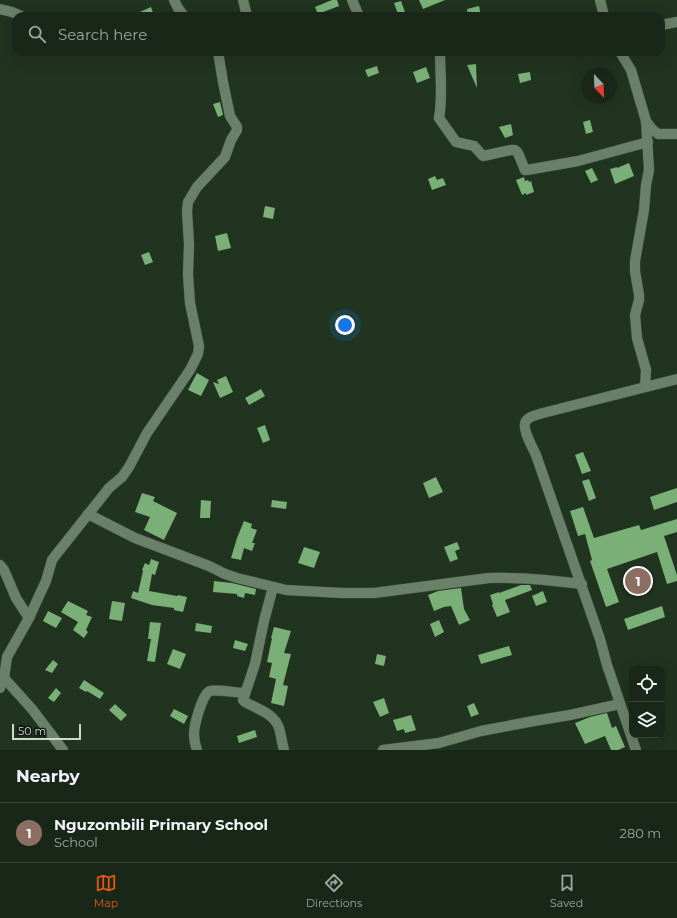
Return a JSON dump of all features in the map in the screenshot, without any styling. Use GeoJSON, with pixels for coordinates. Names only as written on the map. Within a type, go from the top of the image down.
{"type":"FeatureCollection","features":[{"type":"Feature","properties":{"kind":"street"},"geometry":{"type":"LineString","coordinates":[[243,0],[246,12]]}},
{"type":"Feature","properties":{"kind":"street"},"geometry":{"type":"LineString","coordinates":[[352,0],[357,12]]}},
{"type":"Feature","properties":{"kind":"street"},"geometry":{"type":"LineString","coordinates":[[600,0],[603,12]]}},
{"type":"Feature","properties":{"kind":"street"},"geometry":{"type":"LineString","coordinates":[[0,9],[12,12]]}},
{"type":"Feature","properties":{"kind":"street"},"geometry":{"type":"LineString","coordinates":[[665,24],[677,22]]}},
{"type":"Feature","properties":{"kind":"street"},"geometry":{"type":"LineString","coordinates":[[0,688],[4,678],[7,657],[29,618],[44,586],[52,560],[88,514],[110,488],[122,477],[147,433],[190,370],[198,354],[199,346],[190,303],[188,275],[188,202],[197,187],[225,158],[231,140],[237,130],[237,127],[230,116],[219,56]]}},
{"type":"Feature","properties":{"kind":"street"},"geometry":{"type":"LineString","coordinates":[[440,56],[441,85],[439,120],[456,142],[474,146],[483,156],[515,150],[518,152],[525,170],[527,170],[578,161],[648,142]]}},
{"type":"Feature","properties":{"kind":"street"},"geometry":{"type":"LineString","coordinates":[[623,56],[632,70],[646,121],[650,170],[635,266],[639,300],[635,318],[638,344],[646,370],[645,387]]}},
{"type":"Feature","properties":{"kind":"street"},"geometry":{"type":"LineString","coordinates":[[646,121],[658,134],[677,134]]}},
{"type":"Feature","properties":{"kind":"street"},"geometry":{"type":"LineString","coordinates":[[636,750],[607,665],[582,584],[524,424],[531,417],[543,413],[677,379]]}},
{"type":"Feature","properties":{"kind":"street"},"geometry":{"type":"LineString","coordinates":[[88,514],[135,538],[210,566],[225,574],[286,590],[353,594],[392,591],[489,578],[549,580],[582,584]]}},
{"type":"Feature","properties":{"kind":"street"},"geometry":{"type":"LineString","coordinates":[[0,565],[16,598],[29,618]]}},
{"type":"Feature","properties":{"kind":"street"},"geometry":{"type":"LineString","coordinates":[[273,587],[255,664],[243,700],[244,702],[270,714],[279,728],[284,750]]}},
{"type":"Feature","properties":{"kind":"street"},"geometry":{"type":"LineString","coordinates":[[0,649],[7,657]]}},
{"type":"Feature","properties":{"kind":"street"},"geometry":{"type":"LineString","coordinates":[[4,678],[32,709],[63,750]]}},
{"type":"Feature","properties":{"kind":"street"},"geometry":{"type":"LineString","coordinates":[[196,750],[194,728],[200,708],[207,693],[210,691],[215,691],[245,693]]}},
{"type":"Feature","properties":{"kind":"street"},"geometry":{"type":"LineString","coordinates":[[384,750],[439,743],[481,731],[570,716],[620,704]]}},
{"type":"Feature","properties":{"kind":"building"},"geometry":{"type":"Polygon","coordinates":[[[332,0],[337,0],[339,6],[323,12],[317,12],[315,7],[332,0]]]}},
{"type":"Feature","properties":{"kind":"building"},"geometry":{"type":"Polygon","coordinates":[[[419,0],[445,0],[423,9],[419,0]]]}},
{"type":"Feature","properties":{"kind":"building"},"geometry":{"type":"Polygon","coordinates":[[[401,1],[405,12],[397,12],[394,3],[401,1]]]}},
{"type":"Feature","properties":{"kind":"building"},"geometry":{"type":"Polygon","coordinates":[[[479,6],[480,12],[467,12],[467,9],[479,6]]]}},
{"type":"Feature","properties":{"kind":"building"},"geometry":{"type":"Polygon","coordinates":[[[151,7],[153,12],[140,12],[151,7]]]}},
{"type":"Feature","properties":{"kind":"building"},"geometry":{"type":"Polygon","coordinates":[[[476,64],[477,88],[467,65],[476,64]]]}},
{"type":"Feature","properties":{"kind":"building"},"geometry":{"type":"Polygon","coordinates":[[[377,66],[379,73],[368,77],[365,70],[377,66]]]}},
{"type":"Feature","properties":{"kind":"building"},"geometry":{"type":"Polygon","coordinates":[[[426,67],[430,78],[417,83],[413,72],[426,67]]]}},
{"type":"Feature","properties":{"kind":"building"},"geometry":{"type":"Polygon","coordinates":[[[530,72],[531,80],[520,83],[518,74],[530,72]]]}},
{"type":"Feature","properties":{"kind":"building"},"geometry":{"type":"Polygon","coordinates":[[[220,102],[223,115],[218,117],[213,104],[220,102]]]}},
{"type":"Feature","properties":{"kind":"building"},"geometry":{"type":"Polygon","coordinates":[[[590,120],[593,132],[586,134],[583,122],[590,120]]]}},
{"type":"Feature","properties":{"kind":"building"},"geometry":{"type":"Polygon","coordinates":[[[511,124],[513,135],[505,138],[499,127],[511,124]]]}},
{"type":"Feature","properties":{"kind":"building"},"geometry":{"type":"Polygon","coordinates":[[[629,163],[634,176],[615,184],[610,169],[629,163]]]}},
{"type":"Feature","properties":{"kind":"building"},"geometry":{"type":"Polygon","coordinates":[[[592,168],[598,180],[591,183],[585,171],[592,168]]]}},
{"type":"Feature","properties":{"kind":"building"},"geometry":{"type":"Polygon","coordinates":[[[435,176],[437,180],[443,178],[446,185],[432,190],[428,179],[435,176]]]}},
{"type":"Feature","properties":{"kind":"building"},"geometry":{"type":"Polygon","coordinates":[[[524,177],[525,181],[531,181],[534,192],[522,195],[516,180],[524,177]]]}},
{"type":"Feature","properties":{"kind":"building"},"geometry":{"type":"Polygon","coordinates":[[[265,206],[275,208],[273,219],[263,217],[265,206]]]}},
{"type":"Feature","properties":{"kind":"building"},"geometry":{"type":"Polygon","coordinates":[[[227,233],[231,248],[218,251],[215,236],[227,233]]]}},
{"type":"Feature","properties":{"kind":"building"},"geometry":{"type":"Polygon","coordinates":[[[149,252],[153,262],[145,265],[141,255],[149,252]]]}},
{"type":"Feature","properties":{"kind":"building"},"geometry":{"type":"Polygon","coordinates":[[[197,373],[209,380],[201,396],[188,390],[197,373]]]}},
{"type":"Feature","properties":{"kind":"building"},"geometry":{"type":"Polygon","coordinates":[[[226,376],[233,392],[220,398],[213,382],[219,384],[217,380],[226,376]]]}},
{"type":"Feature","properties":{"kind":"building"},"geometry":{"type":"Polygon","coordinates":[[[261,389],[265,396],[249,405],[245,398],[261,389]]]}},
{"type":"Feature","properties":{"kind":"building"},"geometry":{"type":"Polygon","coordinates":[[[265,425],[270,440],[263,443],[257,428],[265,425]]]}},
{"type":"Feature","properties":{"kind":"building"},"geometry":{"type":"Polygon","coordinates":[[[583,452],[591,471],[582,474],[575,455],[583,452]]]}},
{"type":"Feature","properties":{"kind":"building"},"geometry":{"type":"Polygon","coordinates":[[[436,477],[443,492],[429,498],[423,483],[436,477]]]}},
{"type":"Feature","properties":{"kind":"building"},"geometry":{"type":"Polygon","coordinates":[[[589,479],[596,498],[589,501],[582,481],[589,479]]]}},
{"type":"Feature","properties":{"kind":"building"},"geometry":{"type":"Polygon","coordinates":[[[677,488],[677,502],[654,510],[650,497],[677,488]]]}},
{"type":"Feature","properties":{"kind":"building"},"geometry":{"type":"Polygon","coordinates":[[[142,493],[155,497],[153,501],[177,513],[164,540],[144,530],[150,517],[135,512],[142,493]]]}},
{"type":"Feature","properties":{"kind":"building"},"geometry":{"type":"Polygon","coordinates":[[[201,500],[211,501],[210,518],[200,518],[201,500]]]}},
{"type":"Feature","properties":{"kind":"building"},"geometry":{"type":"Polygon","coordinates":[[[272,500],[287,502],[286,509],[271,507],[272,500]]]}},
{"type":"Feature","properties":{"kind":"building"},"geometry":{"type":"Polygon","coordinates":[[[583,507],[594,538],[639,525],[641,530],[677,519],[677,532],[664,536],[677,575],[677,581],[667,584],[657,552],[607,569],[619,602],[606,607],[590,561],[592,560],[585,534],[578,536],[570,511],[583,507]]]}},
{"type":"Feature","properties":{"kind":"building"},"geometry":{"type":"Polygon","coordinates":[[[244,521],[252,524],[251,528],[257,530],[252,543],[255,543],[252,551],[244,548],[241,560],[231,558],[237,538],[244,521]]]}},
{"type":"Feature","properties":{"kind":"building"},"geometry":{"type":"Polygon","coordinates":[[[457,542],[460,549],[455,551],[458,559],[450,562],[444,547],[457,542]]]}},
{"type":"Feature","properties":{"kind":"building"},"geometry":{"type":"Polygon","coordinates":[[[304,547],[320,552],[314,568],[298,563],[304,547]]]}},
{"type":"Feature","properties":{"kind":"building"},"geometry":{"type":"Polygon","coordinates":[[[151,559],[159,562],[155,575],[152,574],[149,591],[187,597],[183,612],[174,610],[174,608],[152,605],[131,598],[133,591],[138,593],[142,570],[145,563],[149,565],[151,559]]]}},
{"type":"Feature","properties":{"kind":"building"},"geometry":{"type":"Polygon","coordinates":[[[214,581],[232,583],[256,589],[255,595],[245,593],[244,598],[237,596],[237,594],[213,592],[214,581]]]}},
{"type":"Feature","properties":{"kind":"building"},"geometry":{"type":"Polygon","coordinates":[[[521,585],[530,585],[532,590],[505,600],[510,612],[497,617],[490,595],[521,585]]]}},
{"type":"Feature","properties":{"kind":"building"},"geometry":{"type":"Polygon","coordinates":[[[461,588],[464,609],[470,620],[459,625],[451,606],[434,611],[428,595],[438,591],[461,588]]]}},
{"type":"Feature","properties":{"kind":"building"},"geometry":{"type":"Polygon","coordinates":[[[543,591],[547,602],[536,606],[532,596],[543,591]]]}},
{"type":"Feature","properties":{"kind":"building"},"geometry":{"type":"Polygon","coordinates":[[[68,601],[88,611],[86,615],[92,617],[86,630],[88,632],[84,638],[73,630],[78,622],[61,612],[68,601]]]}},
{"type":"Feature","properties":{"kind":"building"},"geometry":{"type":"Polygon","coordinates":[[[112,601],[125,603],[122,621],[109,619],[112,601]]]}},
{"type":"Feature","properties":{"kind":"building"},"geometry":{"type":"Polygon","coordinates":[[[662,606],[665,617],[628,630],[624,619],[662,606]]]}},
{"type":"Feature","properties":{"kind":"building"},"geometry":{"type":"Polygon","coordinates":[[[48,611],[62,618],[56,628],[43,621],[48,611]]]}},
{"type":"Feature","properties":{"kind":"building"},"geometry":{"type":"Polygon","coordinates":[[[439,620],[444,632],[435,637],[430,624],[439,620]]]}},
{"type":"Feature","properties":{"kind":"building"},"geometry":{"type":"Polygon","coordinates":[[[150,622],[161,623],[155,662],[147,661],[151,639],[148,639],[150,622]]]}},
{"type":"Feature","properties":{"kind":"building"},"geometry":{"type":"Polygon","coordinates":[[[196,623],[212,626],[211,633],[195,631],[196,623]]]}},
{"type":"Feature","properties":{"kind":"building"},"geometry":{"type":"Polygon","coordinates":[[[274,627],[291,631],[284,653],[291,654],[283,685],[288,686],[284,706],[271,703],[276,679],[269,677],[272,663],[267,662],[274,627]]]}},
{"type":"Feature","properties":{"kind":"building"},"geometry":{"type":"Polygon","coordinates":[[[235,640],[248,644],[245,651],[233,648],[235,640]]]}},
{"type":"Feature","properties":{"kind":"building"},"geometry":{"type":"Polygon","coordinates":[[[509,646],[512,655],[481,664],[478,655],[509,646]]]}},
{"type":"Feature","properties":{"kind":"building"},"geometry":{"type":"Polygon","coordinates":[[[173,649],[186,654],[180,669],[167,664],[173,649]]]}},
{"type":"Feature","properties":{"kind":"building"},"geometry":{"type":"Polygon","coordinates":[[[377,654],[386,656],[384,666],[375,664],[377,654]]]}},
{"type":"Feature","properties":{"kind":"building"},"geometry":{"type":"Polygon","coordinates":[[[53,660],[58,664],[52,673],[45,670],[53,660]]]}},
{"type":"Feature","properties":{"kind":"building"},"geometry":{"type":"Polygon","coordinates":[[[84,680],[104,693],[100,699],[79,688],[84,680]]]}},
{"type":"Feature","properties":{"kind":"building"},"geometry":{"type":"Polygon","coordinates":[[[56,688],[61,693],[54,702],[48,698],[56,688]]]}},
{"type":"Feature","properties":{"kind":"building"},"geometry":{"type":"Polygon","coordinates":[[[384,698],[389,713],[380,717],[373,702],[384,698]]]}},
{"type":"Feature","properties":{"kind":"building"},"geometry":{"type":"Polygon","coordinates":[[[474,703],[479,714],[471,717],[467,706],[474,703]]]}},
{"type":"Feature","properties":{"kind":"building"},"geometry":{"type":"Polygon","coordinates":[[[115,704],[127,715],[121,721],[109,710],[115,704]]]}},
{"type":"Feature","properties":{"kind":"building"},"geometry":{"type":"Polygon","coordinates":[[[174,709],[188,716],[184,724],[170,716],[174,709]]]}},
{"type":"Feature","properties":{"kind":"building"},"geometry":{"type":"Polygon","coordinates":[[[607,713],[612,728],[616,726],[625,747],[618,750],[611,750],[605,736],[585,744],[575,723],[590,717],[607,713]]]}},
{"type":"Feature","properties":{"kind":"building"},"geometry":{"type":"Polygon","coordinates":[[[411,715],[416,730],[405,733],[404,729],[397,731],[393,720],[411,715]]]}},
{"type":"Feature","properties":{"kind":"building"},"geometry":{"type":"Polygon","coordinates":[[[255,730],[257,737],[239,743],[237,736],[255,730]]]}},
{"type":"Feature","properties":{"kind":"place","name":"Nguzombili Primary School"},"geometry":{"type":"Point","coordinates":[638,581]}}]}
